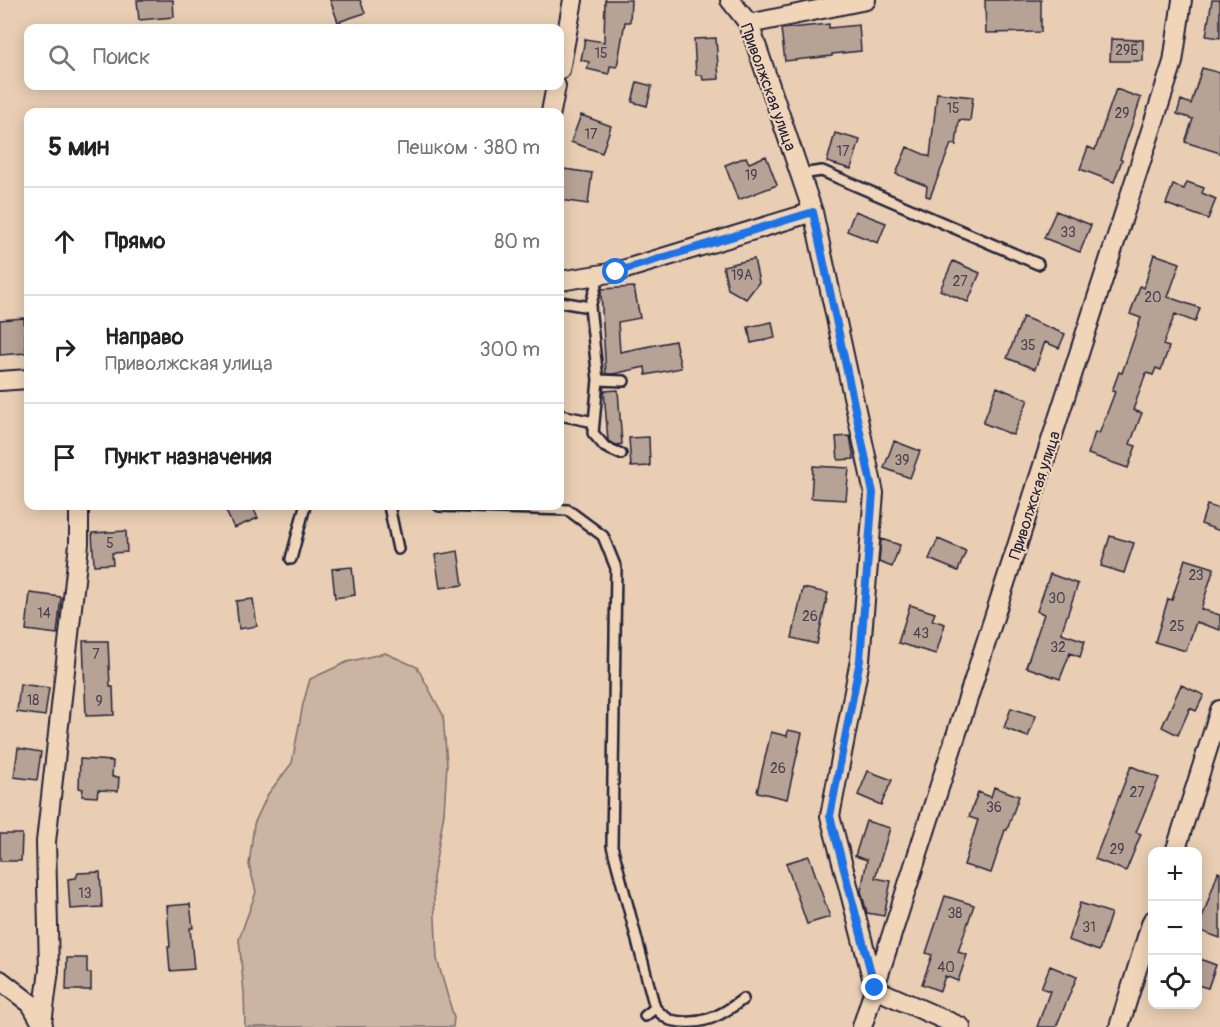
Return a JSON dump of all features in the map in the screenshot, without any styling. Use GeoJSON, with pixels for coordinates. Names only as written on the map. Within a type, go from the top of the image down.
{"type":"FeatureCollection","features":[{"type":"Feature","properties":{"kind":"street"},"geometry":{"type":"LineString","coordinates":[[564,48],[573,0]]}},
{"type":"Feature","properties":{"kind":"street","name":"Приволжская улица"},"geometry":{"type":"LineString","coordinates":[[730,0],[748,24],[813,212],[873,493],[860,660],[830,816],[875,988]]}},
{"type":"Feature","properties":{"kind":"street"},"geometry":{"type":"LineString","coordinates":[[748,24],[866,0]]}},
{"type":"Feature","properties":{"kind":"street","name":"Приволжская улица"},"geometry":{"type":"LineString","coordinates":[[862,1027],[1173,62],[1182,0]]}},
{"type":"Feature","properties":{"kind":"street"},"geometry":{"type":"LineString","coordinates":[[552,108],[555,90]]}},
{"type":"Feature","properties":{"kind":"street"},"geometry":{"type":"LineString","coordinates":[[564,279],[616,272],[813,212]]}},
{"type":"Feature","properties":{"kind":"street"},"geometry":{"type":"LineString","coordinates":[[0,381],[24,379]]}},
{"type":"Feature","properties":{"kind":"street"},"geometry":{"type":"LineString","coordinates":[[43,1025],[49,970],[46,842],[79,544],[79,510]]}},
{"type":"Feature","properties":{"kind":"street"},"geometry":{"type":"LineString","coordinates":[[1177,847],[1220,710]]}},
{"type":"Feature","properties":{"kind":"street"},"geometry":{"type":"LineString","coordinates":[[1119,1027],[1148,934]]}},
{"type":"Feature","properties":{"kind":"street"},"geometry":{"type":"LineString","coordinates":[[0,981],[31,1004],[43,1025]]}},
{"type":"Feature","properties":{"kind":"street"},"geometry":{"type":"LineString","coordinates":[[875,988],[961,1027]]}},
{"type":"Feature","properties":{"kind":"lane"},"geometry":{"type":"LineString","coordinates":[[800,174],[822,171],[1038,264]]}},
{"type":"Feature","properties":{"kind":"lane"},"geometry":{"type":"LineString","coordinates":[[599,275],[590,306],[598,380],[593,433],[606,447],[621,454]]}},
{"type":"Feature","properties":{"kind":"lane"},"geometry":{"type":"LineString","coordinates":[[564,303],[590,306]]}},
{"type":"Feature","properties":{"kind":"lane"},"geometry":{"type":"LineString","coordinates":[[598,380],[624,381]]}},
{"type":"Feature","properties":{"kind":"lane"},"geometry":{"type":"LineString","coordinates":[[564,416],[594,422]]}},
{"type":"Feature","properties":{"kind":"lane"},"geometry":{"type":"LineString","coordinates":[[291,559],[304,510]]}},
{"type":"Feature","properties":{"kind":"lane"},"geometry":{"type":"LineString","coordinates":[[390,510],[398,549]]}},
{"type":"Feature","properties":{"kind":"lane"},"geometry":{"type":"LineString","coordinates":[[564,510],[568,510],[603,536],[616,568],[612,846],[654,1008],[668,1019],[689,1026],[708,1023],[743,999]]}},
{"type":"Feature","properties":{"kind":"lane"},"geometry":{"type":"LineString","coordinates":[[645,1016],[654,1008]]}},
{"type":"Feature","properties":{"kind":"shaded area"},"geometry":{"type":"Polygon","coordinates":[[[385,653],[417,667],[443,715],[447,764],[444,813],[433,878],[437,959],[454,1018],[453,1027],[245,1027],[239,939],[256,892],[249,865],[254,824],[268,794],[292,763],[310,679],[347,662],[385,653]]]}},
{"type":"Feature","properties":{"kind":"building"},"geometry":{"type":"Polygon","coordinates":[[[137,0],[173,0],[174,17],[139,20],[137,0]]]}},
{"type":"Feature","properties":{"kind":"building"},"geometry":{"type":"Polygon","coordinates":[[[330,0],[360,0],[365,13],[338,22],[330,0]]]}},
{"type":"Feature","properties":{"kind":"building"},"geometry":{"type":"Polygon","coordinates":[[[605,0],[631,0],[630,22],[625,22],[617,67],[610,66],[609,74],[587,69],[589,62],[581,60],[585,39],[604,42],[605,0]]]}},
{"type":"Feature","properties":{"kind":"building"},"geometry":{"type":"Polygon","coordinates":[[[985,0],[1041,0],[1041,32],[986,33],[985,0]]]}},
{"type":"Feature","properties":{"kind":"building"},"geometry":{"type":"Polygon","coordinates":[[[1212,0],[1220,0],[1220,38],[1206,36],[1212,0]]]}},
{"type":"Feature","properties":{"kind":"building"},"geometry":{"type":"Polygon","coordinates":[[[829,24],[829,28],[859,25],[861,51],[785,61],[781,29],[829,24]]]}},
{"type":"Feature","properties":{"kind":"building"},"geometry":{"type":"Polygon","coordinates":[[[716,38],[719,79],[703,80],[702,75],[696,75],[694,39],[716,38]]]}},
{"type":"Feature","properties":{"kind":"building"},"geometry":{"type":"Polygon","coordinates":[[[1111,39],[1143,40],[1143,61],[1110,61],[1111,39]]]}},
{"type":"Feature","properties":{"kind":"building"},"geometry":{"type":"Polygon","coordinates":[[[1202,68],[1220,73],[1220,153],[1185,142],[1193,119],[1177,114],[1181,100],[1191,104],[1202,68]]]}},
{"type":"Feature","properties":{"kind":"building"},"geometry":{"type":"Polygon","coordinates":[[[637,82],[652,86],[647,106],[632,102],[637,82]]]}},
{"type":"Feature","properties":{"kind":"building"},"geometry":{"type":"Polygon","coordinates":[[[1116,89],[1141,98],[1114,182],[1080,169],[1088,147],[1095,150],[1116,89]]]}},
{"type":"Feature","properties":{"kind":"building"},"geometry":{"type":"Polygon","coordinates":[[[937,93],[973,97],[970,121],[959,120],[956,145],[951,144],[930,197],[926,196],[927,186],[896,174],[907,147],[930,157],[937,93]]]}},
{"type":"Feature","properties":{"kind":"building"},"geometry":{"type":"Polygon","coordinates":[[[581,115],[611,126],[602,153],[571,142],[581,115]]]}},
{"type":"Feature","properties":{"kind":"building"},"geometry":{"type":"Polygon","coordinates":[[[835,133],[860,140],[851,169],[827,162],[835,133]]]}},
{"type":"Feature","properties":{"kind":"building"},"geometry":{"type":"Polygon","coordinates":[[[766,156],[777,185],[738,200],[725,165],[746,157],[749,163],[766,156]]]}},
{"type":"Feature","properties":{"kind":"building"},"geometry":{"type":"Polygon","coordinates":[[[564,169],[592,173],[588,204],[564,201],[564,169]]]}},
{"type":"Feature","properties":{"kind":"building"},"geometry":{"type":"Polygon","coordinates":[[[1187,182],[1204,188],[1202,193],[1216,199],[1208,219],[1166,204],[1173,185],[1184,189],[1187,182]]]}},
{"type":"Feature","properties":{"kind":"building"},"geometry":{"type":"Polygon","coordinates":[[[855,211],[886,223],[878,243],[847,231],[855,211]]]}},
{"type":"Feature","properties":{"kind":"building"},"geometry":{"type":"Polygon","coordinates":[[[1056,211],[1091,225],[1080,252],[1044,238],[1056,211]]]}},
{"type":"Feature","properties":{"kind":"building"},"geometry":{"type":"Polygon","coordinates":[[[1154,254],[1180,263],[1168,297],[1200,308],[1195,322],[1175,314],[1163,345],[1169,347],[1161,370],[1156,368],[1153,375],[1146,373],[1133,410],[1142,413],[1130,444],[1136,446],[1128,468],[1088,454],[1095,432],[1099,434],[1115,392],[1112,391],[1119,372],[1122,373],[1141,318],[1130,314],[1140,286],[1144,288],[1154,254]]]}},
{"type":"Feature","properties":{"kind":"building"},"geometry":{"type":"Polygon","coordinates":[[[754,259],[759,282],[746,299],[728,289],[723,266],[754,259]]]}},
{"type":"Feature","properties":{"kind":"building"},"geometry":{"type":"Polygon","coordinates":[[[953,261],[980,273],[968,302],[940,290],[953,261]]]}},
{"type":"Feature","properties":{"kind":"building"},"geometry":{"type":"Polygon","coordinates":[[[634,287],[640,318],[618,322],[620,352],[675,341],[681,368],[646,375],[645,367],[606,374],[602,289],[634,287]]]}},
{"type":"Feature","properties":{"kind":"building"},"geometry":{"type":"Polygon","coordinates":[[[1023,317],[1065,334],[1059,348],[1045,342],[1035,369],[1007,358],[1023,317]]]}},
{"type":"Feature","properties":{"kind":"building"},"geometry":{"type":"Polygon","coordinates":[[[24,318],[24,353],[0,355],[0,320],[24,318]]]}},
{"type":"Feature","properties":{"kind":"building"},"geometry":{"type":"Polygon","coordinates":[[[772,322],[775,338],[751,343],[748,327],[772,322]]]}},
{"type":"Feature","properties":{"kind":"building"},"geometry":{"type":"Polygon","coordinates":[[[997,387],[1028,400],[1013,435],[983,423],[997,387]]]}},
{"type":"Feature","properties":{"kind":"building"},"geometry":{"type":"Polygon","coordinates":[[[618,390],[622,444],[616,445],[608,441],[604,391],[618,390]]]}},
{"type":"Feature","properties":{"kind":"building"},"geometry":{"type":"Polygon","coordinates":[[[850,436],[854,459],[838,460],[836,437],[850,436]]]}},
{"type":"Feature","properties":{"kind":"building"},"geometry":{"type":"Polygon","coordinates":[[[649,437],[650,466],[631,467],[629,438],[649,437]]]}},
{"type":"Feature","properties":{"kind":"building"},"geometry":{"type":"Polygon","coordinates":[[[894,441],[920,451],[910,478],[884,468],[894,441]]]}},
{"type":"Feature","properties":{"kind":"building"},"geometry":{"type":"Polygon","coordinates":[[[813,466],[849,468],[846,500],[811,498],[813,466]]]}},
{"type":"Feature","properties":{"kind":"building"},"geometry":{"type":"Polygon","coordinates":[[[1207,505],[1220,509],[1220,531],[1201,524],[1207,505]]]}},
{"type":"Feature","properties":{"kind":"building"},"geometry":{"type":"Polygon","coordinates":[[[225,510],[254,510],[258,518],[234,528],[225,510]]]}},
{"type":"Feature","properties":{"kind":"building"},"geometry":{"type":"Polygon","coordinates":[[[126,531],[127,552],[112,553],[113,564],[94,565],[92,533],[126,531]]]}},
{"type":"Feature","properties":{"kind":"building"},"geometry":{"type":"Polygon","coordinates":[[[1110,536],[1134,543],[1124,573],[1101,566],[1110,536]]]}},
{"type":"Feature","properties":{"kind":"building"},"geometry":{"type":"Polygon","coordinates":[[[881,539],[900,545],[892,567],[879,562],[881,539]]]}},
{"type":"Feature","properties":{"kind":"building"},"geometry":{"type":"Polygon","coordinates":[[[938,539],[966,551],[958,571],[929,559],[938,539]]]}},
{"type":"Feature","properties":{"kind":"building"},"geometry":{"type":"Polygon","coordinates":[[[458,551],[463,585],[440,588],[435,555],[458,551]]]}},
{"type":"Feature","properties":{"kind":"building"},"geometry":{"type":"Polygon","coordinates":[[[1185,559],[1214,568],[1201,609],[1220,615],[1220,630],[1196,622],[1186,651],[1155,642],[1168,599],[1172,600],[1185,559]]]}},
{"type":"Feature","properties":{"kind":"building"},"geometry":{"type":"Polygon","coordinates":[[[352,567],[355,595],[335,598],[332,569],[352,567]]]}},
{"type":"Feature","properties":{"kind":"building"},"geometry":{"type":"Polygon","coordinates":[[[1050,574],[1078,584],[1061,633],[1085,641],[1080,657],[1070,653],[1060,679],[1026,667],[1044,614],[1037,611],[1050,574]]]}},
{"type":"Feature","properties":{"kind":"building"},"geometry":{"type":"Polygon","coordinates":[[[803,588],[828,593],[817,644],[792,638],[803,588]]]}},
{"type":"Feature","properties":{"kind":"building"},"geometry":{"type":"Polygon","coordinates":[[[30,593],[61,597],[57,634],[26,630],[30,593]]]}},
{"type":"Feature","properties":{"kind":"building"},"geometry":{"type":"Polygon","coordinates":[[[253,599],[257,626],[239,629],[236,601],[253,599]]]}},
{"type":"Feature","properties":{"kind":"building"},"geometry":{"type":"Polygon","coordinates":[[[910,605],[935,613],[932,620],[945,624],[936,654],[898,643],[910,605]]]}},
{"type":"Feature","properties":{"kind":"building"},"geometry":{"type":"Polygon","coordinates":[[[83,641],[108,641],[114,715],[86,716],[83,641]]]}},
{"type":"Feature","properties":{"kind":"building"},"geometry":{"type":"Polygon","coordinates":[[[20,684],[49,688],[45,716],[17,712],[20,684]]]}},
{"type":"Feature","properties":{"kind":"building"},"geometry":{"type":"Polygon","coordinates":[[[1181,685],[1204,695],[1196,711],[1190,708],[1178,735],[1162,727],[1181,685]]]}},
{"type":"Feature","properties":{"kind":"building"},"geometry":{"type":"Polygon","coordinates":[[[1011,708],[1036,716],[1028,737],[1004,728],[1011,708]]]}},
{"type":"Feature","properties":{"kind":"building"},"geometry":{"type":"Polygon","coordinates":[[[788,730],[802,733],[787,799],[757,792],[771,732],[787,736],[788,730]]]}},
{"type":"Feature","properties":{"kind":"building"},"geometry":{"type":"Polygon","coordinates":[[[18,748],[41,752],[37,780],[14,777],[18,748]]]}},
{"type":"Feature","properties":{"kind":"building"},"geometry":{"type":"Polygon","coordinates":[[[80,759],[113,761],[112,777],[119,777],[118,791],[98,790],[97,797],[82,796],[83,789],[79,788],[80,759]]]}},
{"type":"Feature","properties":{"kind":"building"},"geometry":{"type":"Polygon","coordinates":[[[1131,766],[1159,778],[1136,832],[1141,834],[1126,871],[1095,859],[1131,766]]]}},
{"type":"Feature","properties":{"kind":"building"},"geometry":{"type":"Polygon","coordinates":[[[868,771],[892,780],[881,805],[858,795],[868,771]]]}},
{"type":"Feature","properties":{"kind":"building"},"geometry":{"type":"Polygon","coordinates":[[[994,787],[1019,796],[991,873],[964,865],[978,820],[969,817],[978,792],[991,797],[994,787]]]}},
{"type":"Feature","properties":{"kind":"building"},"geometry":{"type":"Polygon","coordinates":[[[866,821],[890,828],[875,878],[891,881],[884,916],[867,913],[861,891],[867,860],[855,856],[866,821]]]}},
{"type":"Feature","properties":{"kind":"building"},"geometry":{"type":"Polygon","coordinates":[[[0,834],[22,834],[21,861],[0,861],[0,834]]]}},
{"type":"Feature","properties":{"kind":"building"},"geometry":{"type":"Polygon","coordinates":[[[809,856],[830,917],[807,924],[786,863],[809,856]]]}},
{"type":"Feature","properties":{"kind":"building"},"geometry":{"type":"Polygon","coordinates":[[[100,872],[102,907],[70,909],[68,879],[76,878],[78,873],[100,872]]]}},
{"type":"Feature","properties":{"kind":"building"},"geometry":{"type":"Polygon","coordinates":[[[1218,872],[1220,873],[1220,938],[1202,931],[1202,918],[1218,872]]]}},
{"type":"Feature","properties":{"kind":"building"},"geometry":{"type":"Polygon","coordinates":[[[945,896],[974,905],[958,952],[967,955],[958,981],[945,976],[940,991],[922,984],[932,955],[926,953],[945,896]]]}},
{"type":"Feature","properties":{"kind":"building"},"geometry":{"type":"Polygon","coordinates":[[[1080,903],[1111,913],[1099,951],[1068,940],[1080,903]]]}},
{"type":"Feature","properties":{"kind":"building"},"geometry":{"type":"Polygon","coordinates":[[[190,904],[194,969],[170,971],[167,906],[190,904]]]}},
{"type":"Feature","properties":{"kind":"building"},"geometry":{"type":"Polygon","coordinates":[[[67,958],[87,958],[87,973],[91,973],[91,990],[66,990],[67,958]]]}},
{"type":"Feature","properties":{"kind":"building"},"geometry":{"type":"Polygon","coordinates":[[[1202,960],[1216,965],[1208,988],[1202,986],[1202,960]]]}},
{"type":"Feature","properties":{"kind":"building"},"geometry":{"type":"Polygon","coordinates":[[[1050,966],[1077,977],[1056,1027],[1037,1027],[1050,991],[1041,988],[1050,966]]]}},
{"type":"Feature","properties":{"kind":"route"},"geometry":{"type":"LineString","coordinates":[[616,272],[813,212],[873,493],[860,660],[830,816],[875,988]]}}]}
